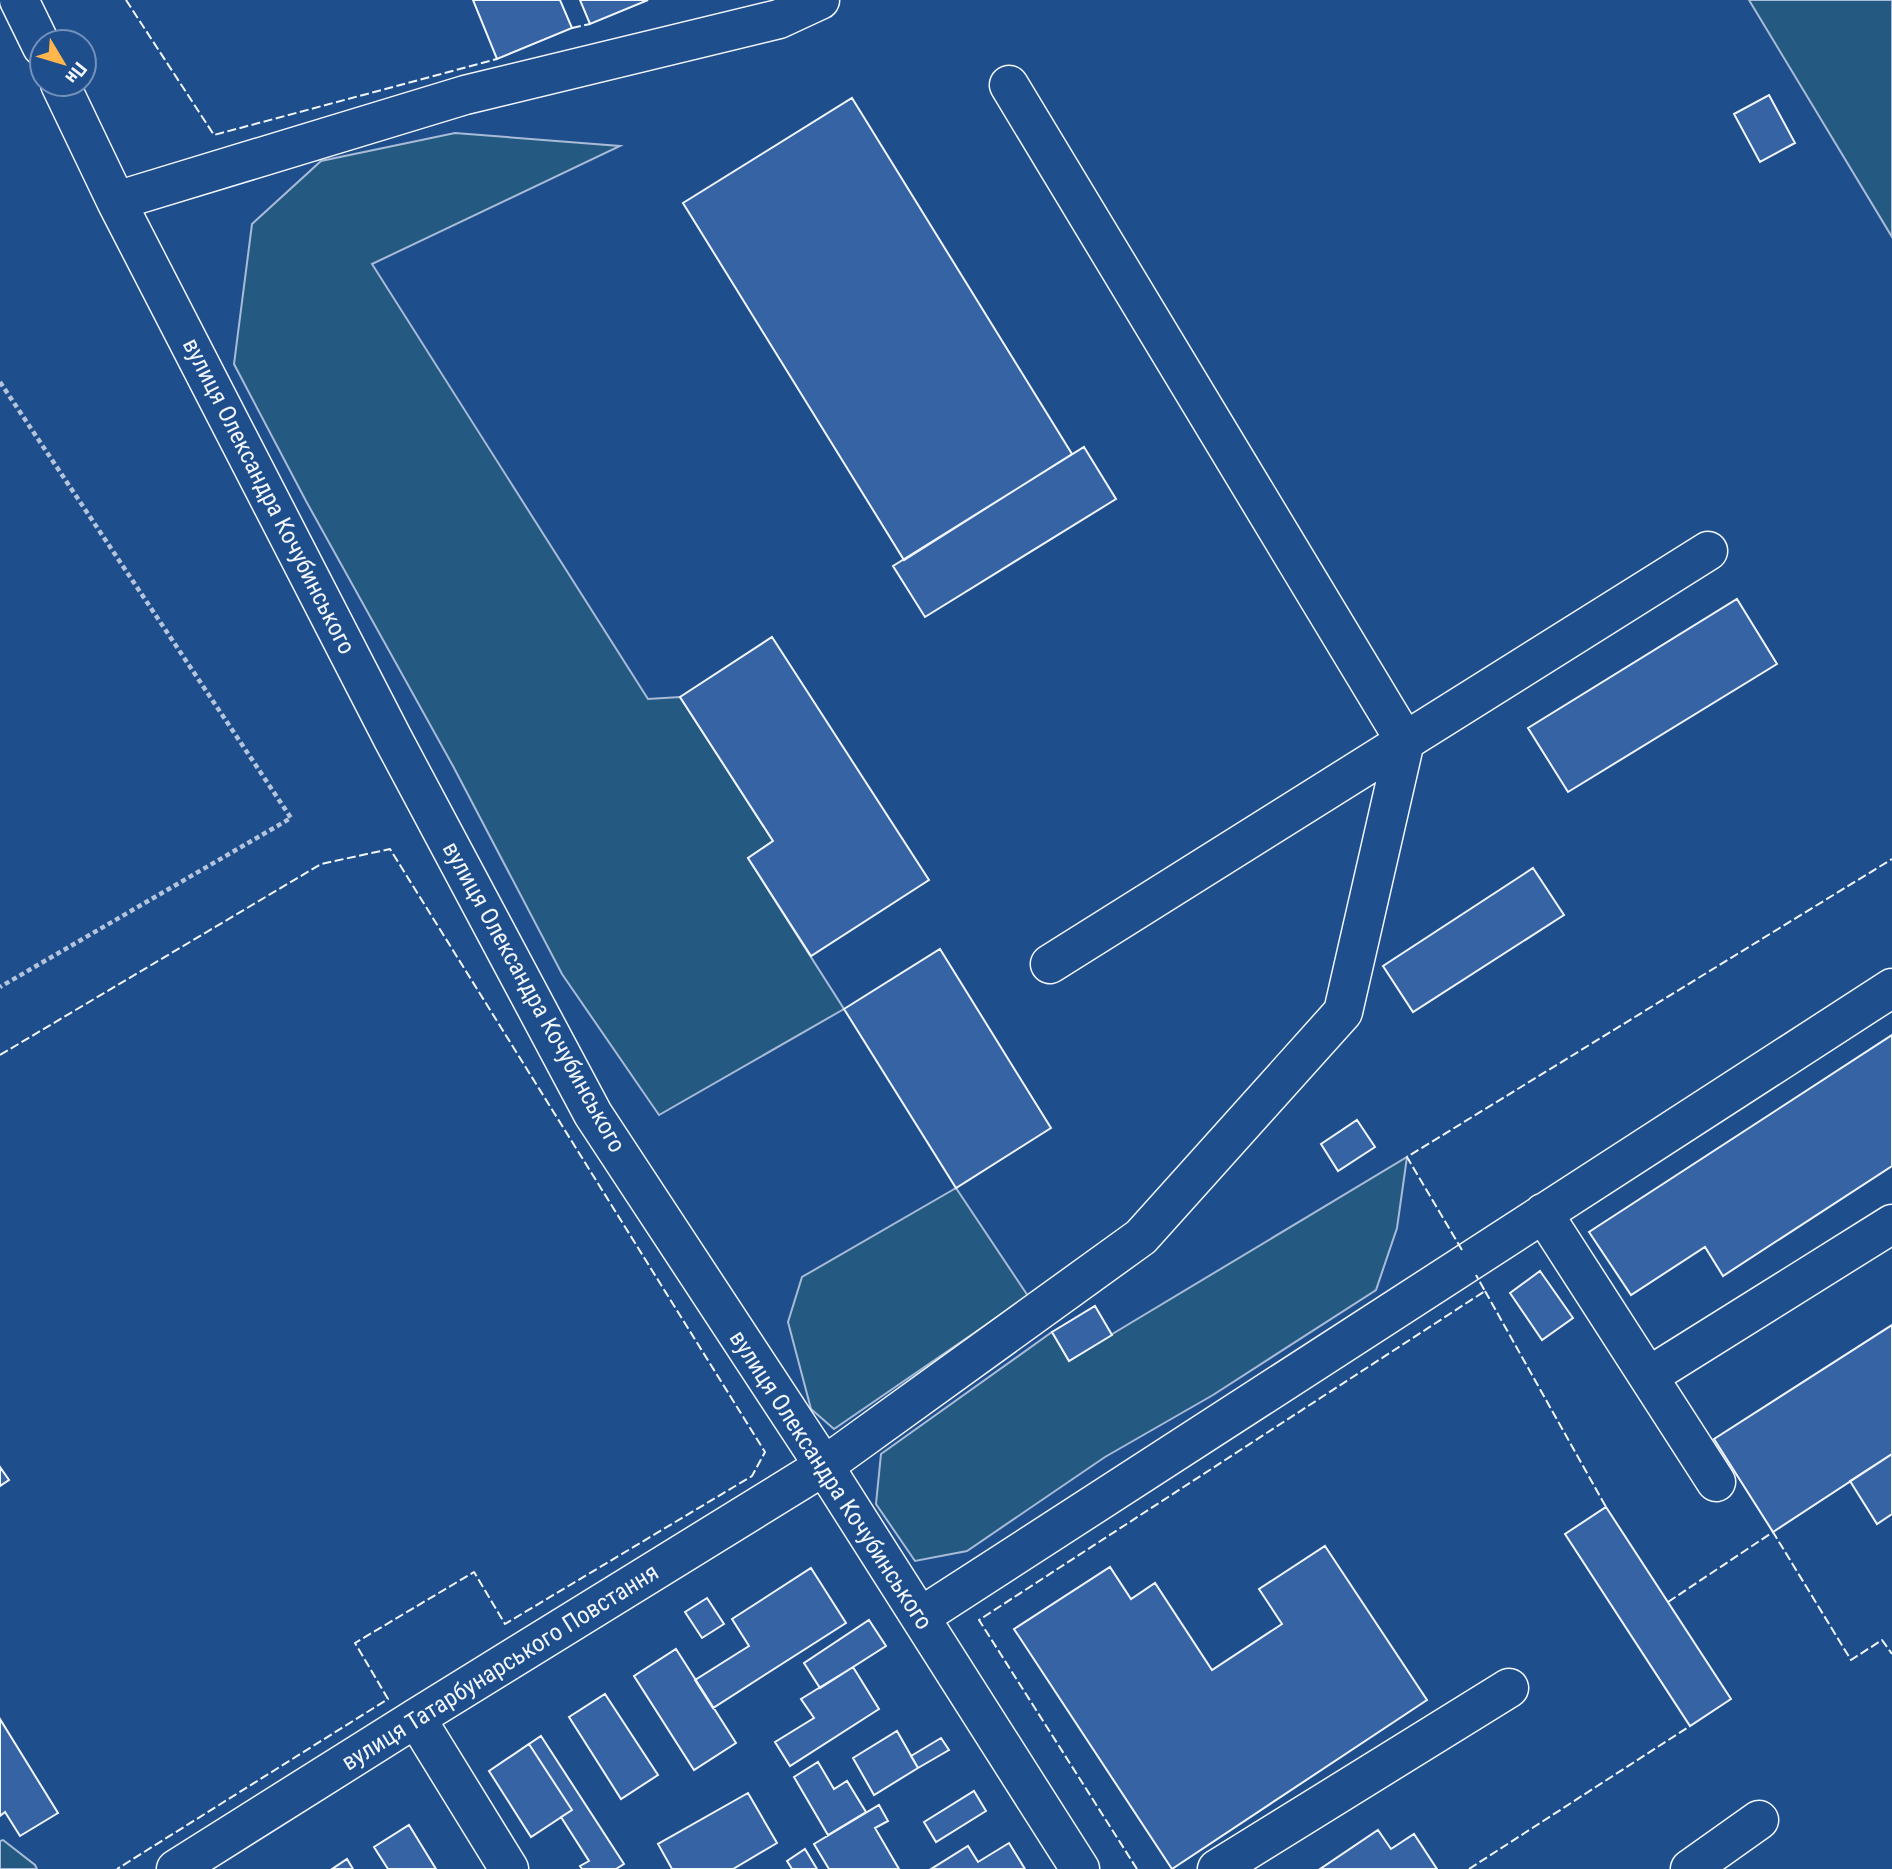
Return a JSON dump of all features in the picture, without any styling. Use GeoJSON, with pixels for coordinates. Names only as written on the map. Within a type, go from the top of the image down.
{"type":"FeatureCollection","features":[{"type":"Feature","properties":{"kind":"street"},"geometry":{"type":"LineString","coordinates":[[19,0],[33,28]]}},
{"type":"Feature","properties":{"kind":"street"},"geometry":{"type":"LineString","coordinates":[[116,201],[465,95],[779,19],[820,0]]}},
{"type":"Feature","properties":{"kind":"street"},"geometry":{"type":"LineString","coordinates":[[1009,85],[1405,741]]}},
{"type":"Feature","properties":{"kind":"street","name":"вулиця Олександра Кочубинського"},"geometry":{"type":"LineString","coordinates":[[67,98],[116,201],[393,739],[593,1114],[824,1466],[1080,1869]]}},
{"type":"Feature","properties":{"kind":"street"},"geometry":{"type":"LineString","coordinates":[[1051,964],[1708,551]]}},
{"type":"Feature","properties":{"kind":"street","name":"вулиця Татарбунарського Повстання"},"geometry":{"type":"LineString","coordinates":[[176,1869],[824,1466],[1141,1237],[1343,1012],[1405,741]]}},
{"type":"Feature","properties":{"kind":"street"},"geometry":{"type":"LineString","coordinates":[[920,1617],[1892,988]]}},
{"type":"Feature","properties":{"kind":"street"},"geometry":{"type":"LineString","coordinates":[[1543,1213],[1716,1482]]}},
{"type":"Feature","properties":{"kind":"street"},"geometry":{"type":"LineString","coordinates":[[1649,1376],[1892,1224]]}},
{"type":"Feature","properties":{"kind":"street"},"geometry":{"type":"LineString","coordinates":[[1217,1869],[1508,1688]]}},
{"type":"Feature","properties":{"kind":"street"},"geometry":{"type":"LineString","coordinates":[[416,1718],[509,1869]]}},
{"type":"Feature","properties":{"kind":"street"},"geometry":{"type":"LineString","coordinates":[[1690,1869],[1759,1820]]}},
{"type":"Feature","properties":{"kind":"path"},"geometry":{"type":"LineString","coordinates":[[0,383],[291,818],[0,988]]}},
{"type":"Feature","properties":{"kind":"shaded area"},"geometry":{"type":"Polygon","coordinates":[[[1749,0],[1892,0],[1892,237],[1749,0]]]}},
{"type":"Feature","properties":{"kind":"shaded area"},"geometry":{"type":"Polygon","coordinates":[[[455,133],[620,146],[372,264],[648,699],[680,697],[773,841],[748,858],[844,1009],[659,1115],[562,974],[453,766],[306,501],[234,364],[252,224],[321,161],[455,133]]]}},
{"type":"Feature","properties":{"kind":"shaded area"},"geometry":{"type":"Polygon","coordinates":[[[1407,1157],[1397,1228],[1376,1290],[1213,1395],[1105,1457],[967,1551],[915,1561],[876,1504],[881,1454],[1052,1332],[1069,1360],[1407,1157]]]}},
{"type":"Feature","properties":{"kind":"shaded area"},"geometry":{"type":"Polygon","coordinates":[[[956,1188],[1028,1296],[834,1429],[811,1409],[788,1322],[802,1277],[956,1188]]]}},
{"type":"Feature","properties":{"kind":"shaded area"},"geometry":{"type":"Polygon","coordinates":[[[3,1840],[37,1869],[0,1869],[0,1841],[3,1840]]]}},
{"type":"Feature","properties":{"kind":"building"},"geometry":{"type":"Polygon","coordinates":[[[473,0],[560,0],[572,28],[497,59],[473,0]]]}},
{"type":"Feature","properties":{"kind":"building"},"geometry":{"type":"Polygon","coordinates":[[[580,0],[648,0],[590,24],[580,0]]]}},
{"type":"Feature","properties":{"kind":"building"},"geometry":{"type":"Polygon","coordinates":[[[1769,95],[1795,143],[1760,162],[1734,114],[1769,95]]]}},
{"type":"Feature","properties":{"kind":"building"},"geometry":{"type":"Polygon","coordinates":[[[852,98],[1072,454],[904,560],[683,203],[852,98]]]}},
{"type":"Feature","properties":{"kind":"building"},"geometry":{"type":"Polygon","coordinates":[[[1084,447],[1116,499],[925,617],[893,566],[1084,447]]]}},
{"type":"Feature","properties":{"kind":"building"},"geometry":{"type":"Polygon","coordinates":[[[1737,599],[1777,664],[1568,792],[1528,728],[1737,599]]]}},
{"type":"Feature","properties":{"kind":"building"},"geometry":{"type":"Polygon","coordinates":[[[772,637],[929,880],[811,956],[748,858],[773,841],[680,697],[772,637]]]}},
{"type":"Feature","properties":{"kind":"building"},"geometry":{"type":"Polygon","coordinates":[[[1533,868],[1564,915],[1413,1012],[1383,966],[1533,868]]]}},
{"type":"Feature","properties":{"kind":"building"},"geometry":{"type":"Polygon","coordinates":[[[940,949],[1051,1128],[956,1188],[844,1009],[940,949]]]}},
{"type":"Feature","properties":{"kind":"building"},"geometry":{"type":"Polygon","coordinates":[[[1892,1035],[1892,1166],[1723,1276],[1705,1247],[1631,1295],[1589,1232],[1892,1035]]]}},
{"type":"Feature","properties":{"kind":"building"},"geometry":{"type":"Polygon","coordinates":[[[1357,1120],[1375,1147],[1338,1171],[1321,1144],[1357,1120]]]}},
{"type":"Feature","properties":{"kind":"building"},"geometry":{"type":"Polygon","coordinates":[[[1540,1271],[1573,1318],[1542,1340],[1510,1293],[1540,1271]]]}},
{"type":"Feature","properties":{"kind":"building"},"geometry":{"type":"Polygon","coordinates":[[[1095,1306],[1112,1335],[1069,1361],[1052,1332],[1095,1306]]]}},
{"type":"Feature","properties":{"kind":"building"},"geometry":{"type":"Polygon","coordinates":[[[1892,1325],[1892,1454],[1773,1532],[1714,1439],[1892,1325]]]}},
{"type":"Feature","properties":{"kind":"building"},"geometry":{"type":"Polygon","coordinates":[[[1892,1454],[1892,1514],[1877,1524],[1850,1481],[1892,1454]]]}},
{"type":"Feature","properties":{"kind":"building"},"geometry":{"type":"Polygon","coordinates":[[[0,1467],[9,1480],[0,1486],[0,1467]]]}},
{"type":"Feature","properties":{"kind":"building"},"geometry":{"type":"Polygon","coordinates":[[[1606,1507],[1731,1699],[1690,1726],[1565,1534],[1606,1507]]]}},
{"type":"Feature","properties":{"kind":"building"},"geometry":{"type":"Polygon","coordinates":[[[1325,1546],[1427,1700],[1172,1869],[1014,1629],[1110,1567],[1131,1599],[1155,1583],[1212,1670],[1282,1624],[1259,1589],[1325,1546]]]}},
{"type":"Feature","properties":{"kind":"building"},"geometry":{"type":"Polygon","coordinates":[[[811,1568],[846,1623],[713,1708],[695,1680],[749,1646],[732,1619],[811,1568]]]}},
{"type":"Feature","properties":{"kind":"building"},"geometry":{"type":"Polygon","coordinates":[[[707,1598],[724,1624],[702,1638],[685,1612],[707,1598]]]}},
{"type":"Feature","properties":{"kind":"building"},"geometry":{"type":"Polygon","coordinates":[[[869,1620],[886,1646],[820,1688],[804,1663],[869,1620]]]}},
{"type":"Feature","properties":{"kind":"building"},"geometry":{"type":"Polygon","coordinates":[[[676,1649],[736,1743],[694,1770],[634,1676],[676,1649]]]}},
{"type":"Feature","properties":{"kind":"building"},"geometry":{"type":"Polygon","coordinates":[[[853,1667],[879,1709],[790,1766],[775,1742],[814,1718],[801,1699],[853,1667]]]}},
{"type":"Feature","properties":{"kind":"building"},"geometry":{"type":"Polygon","coordinates":[[[605,1694],[658,1775],[621,1799],[569,1717],[605,1694]]]}},
{"type":"Feature","properties":{"kind":"building"},"geometry":{"type":"Polygon","coordinates":[[[0,1719],[58,1813],[20,1836],[5,1812],[0,1816],[0,1719]]]}},
{"type":"Feature","properties":{"kind":"building"},"geometry":{"type":"Polygon","coordinates":[[[897,1731],[918,1768],[874,1795],[853,1758],[897,1731]]]}},
{"type":"Feature","properties":{"kind":"building"},"geometry":{"type":"Polygon","coordinates":[[[541,1736],[624,1864],[616,1869],[582,1869],[580,1866],[589,1861],[561,1817],[572,1810],[529,1744],[541,1736]]]}},
{"type":"Feature","properties":{"kind":"building"},"geometry":{"type":"Polygon","coordinates":[[[941,1738],[949,1750],[918,1768],[911,1756],[941,1738]]]}},
{"type":"Feature","properties":{"kind":"building"},"geometry":{"type":"Polygon","coordinates":[[[529,1744],[572,1810],[531,1837],[489,1771],[529,1744]]]}},
{"type":"Feature","properties":{"kind":"building"},"geometry":{"type":"Polygon","coordinates":[[[818,1762],[834,1789],[847,1781],[866,1812],[828,1835],[794,1777],[818,1762]]]}},
{"type":"Feature","properties":{"kind":"building"},"geometry":{"type":"Polygon","coordinates":[[[974,1791],[986,1811],[936,1842],[924,1822],[974,1791]]]}},
{"type":"Feature","properties":{"kind":"building"},"geometry":{"type":"Polygon","coordinates":[[[748,1793],[777,1843],[733,1869],[672,1869],[658,1844],[748,1793]]]}},
{"type":"Feature","properties":{"kind":"building"},"geometry":{"type":"Polygon","coordinates":[[[879,1805],[888,1821],[875,1828],[899,1869],[829,1869],[814,1844],[879,1805]]]}},
{"type":"Feature","properties":{"kind":"building"},"geometry":{"type":"Polygon","coordinates":[[[409,1825],[436,1869],[388,1869],[374,1847],[409,1825]]]}},
{"type":"Feature","properties":{"kind":"building"},"geometry":{"type":"Polygon","coordinates":[[[1378,1830],[1391,1849],[1414,1834],[1437,1869],[1320,1869],[1378,1830]]]}},
{"type":"Feature","properties":{"kind":"building"},"geometry":{"type":"Polygon","coordinates":[[[1009,1843],[1025,1869],[931,1869],[968,1846],[978,1862],[1009,1843]]]}},
{"type":"Feature","properties":{"kind":"building"},"geometry":{"type":"Polygon","coordinates":[[[805,1849],[817,1869],[792,1869],[787,1861],[805,1849]]]}},
{"type":"Feature","properties":{"kind":"building"},"geometry":{"type":"Polygon","coordinates":[[[347,1859],[353,1869],[332,1869],[347,1859]]]}},
{"type":"Feature","properties":{"kind":"fence"},"geometry":{"type":"LineString","coordinates":[[126,0],[214,135],[497,59]]}},
{"type":"Feature","properties":{"kind":"fence"},"geometry":{"type":"LineString","coordinates":[[572,28],[590,24]]}},
{"type":"Feature","properties":{"kind":"fence"},"geometry":{"type":"LineString","coordinates":[[0,1055],[321,864],[390,849],[765,1452],[752,1476],[505,1624],[474,1572],[355,1643],[388,1699],[117,1869]]}},
{"type":"Feature","properties":{"kind":"fence"},"geometry":{"type":"LineString","coordinates":[[1462,1250],[1407,1157],[1892,859]]}},
{"type":"Feature","properties":{"kind":"fence"},"geometry":{"type":"LineString","coordinates":[[1137,1869],[979,1620],[1485,1291],[1476,1275]]}},
{"type":"Feature","properties":{"kind":"fence"},"geometry":{"type":"LineString","coordinates":[[1485,1291],[1606,1507]]}},
{"type":"Feature","properties":{"kind":"fence"},"geometry":{"type":"LineString","coordinates":[[1668,1602],[1773,1532],[1851,1660],[1882,1640],[1892,1654]]}},
{"type":"Feature","properties":{"kind":"fence"},"geometry":{"type":"LineString","coordinates":[[1469,1869],[1690,1726]]}}]}
